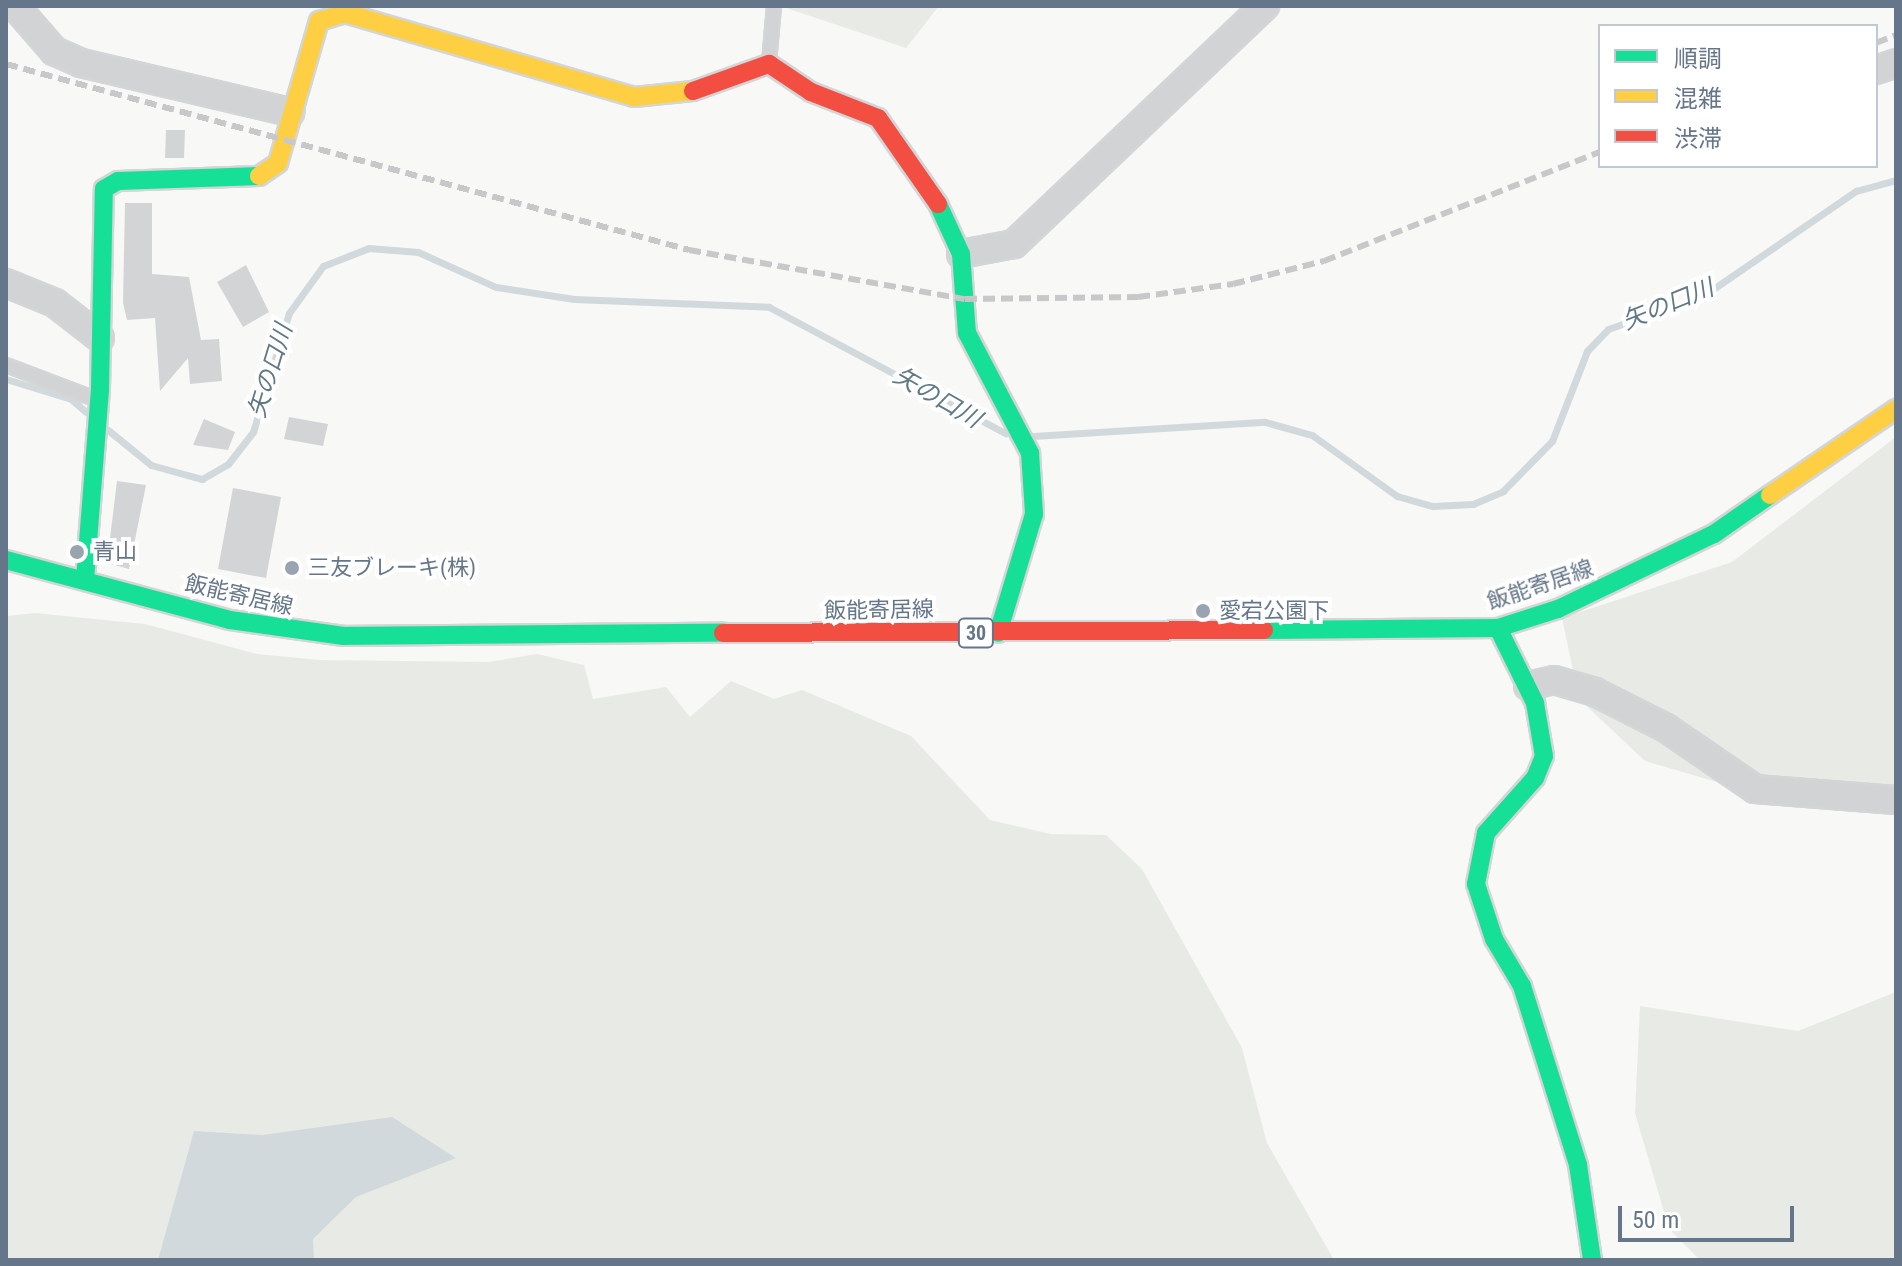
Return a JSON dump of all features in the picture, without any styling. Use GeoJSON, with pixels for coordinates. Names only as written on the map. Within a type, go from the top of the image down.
{"type":"FeatureCollection","features":[{"type":"Feature","properties":{"kind":"street"},"geometry":{"type":"LineString","coordinates":[[15,6],[54,51],[81,63],[290,112]]}},
{"type":"Feature","properties":{"kind":"street"},"geometry":{"type":"LineString","coordinates":[[961,254],[1014,244],[1265,6]]}},
{"type":"Feature","properties":{"kind":"street"},"geometry":{"type":"LineString","coordinates":[[85,580],[99,403],[104,189],[118,181],[266,176],[278,163],[318,14],[345,13],[634,97],[674,98],[769,64],[823,98],[878,118],[917,163],[961,254],[967,333],[1019,424],[1030,453],[1034,514],[998,633]]}},
{"type":"Feature","properties":{"kind":"street"},"geometry":{"type":"LineString","coordinates":[[6,283],[55,303],[100,338]]}},
{"type":"Feature","properties":{"kind":"street","name":"飯能寄居線"},"geometry":{"type":"LineString","coordinates":[[6,560],[291,633],[998,633],[1498,628],[1600,590],[1714,534],[1896,409]]}},
{"type":"Feature","properties":{"kind":"street"},"geometry":{"type":"LineString","coordinates":[[1498,628],[1528,686],[1545,733],[1544,756],[1526,790],[1486,833],[1476,884],[1494,939],[1522,986],[1578,1165],[1592,1260]]}},
{"type":"Feature","properties":{"kind":"street"},"geometry":{"type":"LineString","coordinates":[[1528,686],[1554,680],[1595,692],[1666,728],[1755,789],[1896,800]]}},
{"type":"Feature","properties":{"kind":"lane"},"geometry":{"type":"LineString","coordinates":[[769,64],[774,6]]}},
{"type":"Feature","properties":{"kind":"lane"},"geometry":{"type":"LineString","coordinates":[[6,365],[73,384],[99,403]]}},
{"type":"Feature","properties":{"kind":"shaded area"},"geometry":{"type":"Polygon","coordinates":[[[780,6],[939,6],[906,48],[780,6]]]}},
{"type":"Feature","properties":{"kind":"shaded area"},"geometry":{"type":"Polygon","coordinates":[[[1896,437],[1896,796],[1737,788],[1645,761],[1579,699],[1562,618],[1732,562],[1896,437]]]}},
{"type":"Feature","properties":{"kind":"shaded area"},"geometry":{"type":"Polygon","coordinates":[[[35,613],[145,624],[257,654],[319,660],[489,662],[537,654],[584,665],[593,699],[666,687],[690,717],[731,681],[774,699],[802,690],[911,736],[990,820],[1051,834],[1106,835],[1142,869],[1242,1048],[1267,1143],[1334,1260],[6,1260],[6,616],[35,613]]]}},
{"type":"Feature","properties":{"kind":"shaded area"},"geometry":{"type":"Polygon","coordinates":[[[1896,992],[1896,1260],[1700,1260],[1669,1229],[1635,1113],[1640,1006],[1798,1031],[1896,992]]]}},
{"type":"Feature","properties":{"kind":"shaded area"},"geometry":{"type":"Polygon","coordinates":[[[392,1117],[456,1158],[356,1197],[313,1239],[314,1260],[158,1260],[194,1131],[262,1135],[392,1117]]]}},
{"type":"Feature","properties":{"kind":"building"},"geometry":{"type":"Polygon","coordinates":[[[166,130],[185,130],[184,158],[165,158],[166,130]]]}},
{"type":"Feature","properties":{"kind":"building"},"geometry":{"type":"Polygon","coordinates":[[[125,203],[152,203],[152,274],[189,277],[201,340],[219,339],[222,381],[190,384],[188,358],[160,391],[155,318],[127,320],[123,303],[125,203]]]}},
{"type":"Feature","properties":{"kind":"building"},"geometry":{"type":"Polygon","coordinates":[[[246,265],[269,312],[243,327],[217,282],[246,265]]]}},
{"type":"Feature","properties":{"kind":"building"},"geometry":{"type":"Polygon","coordinates":[[[289,417],[328,424],[323,446],[284,439],[289,417]]]}},
{"type":"Feature","properties":{"kind":"building"},"geometry":{"type":"Polygon","coordinates":[[[204,419],[235,432],[228,450],[193,445],[204,419]]]}},
{"type":"Feature","properties":{"kind":"building"},"geometry":{"type":"Polygon","coordinates":[[[117,481],[146,485],[129,569],[107,563],[117,481]]]}},
{"type":"Feature","properties":{"kind":"building"},"geometry":{"type":"Polygon","coordinates":[[[233,488],[281,497],[266,578],[218,569],[233,488]]]}},
{"type":"Feature","properties":{"kind":"waterway","name":"矢の口川"},"geometry":{"type":"LineString","coordinates":[[1033,436],[1265,422],[1312,435],[1397,496],[1433,506],[1473,504],[1503,491],[1552,441],[1587,351],[1608,329],[1703,296],[1856,191],[1896,180]]}},
{"type":"Feature","properties":{"kind":"waterway","name":"矢の口川"},"geometry":{"type":"LineString","coordinates":[[108,430],[151,465],[202,479],[228,464],[253,432],[289,313],[323,266],[369,248],[418,252],[496,287],[574,299],[769,307],[1005,433]]}},
{"type":"Feature","properties":{"kind":"waterway","name":"矢の口川"},"geometry":{"type":"LineString","coordinates":[[6,379],[71,399],[86,412]]}},
{"type":"Feature","properties":{"kind":"railway"},"geometry":{"type":"LineString","coordinates":[[1878,42],[1896,35]]}},
{"type":"Feature","properties":{"kind":"railway"},"geometry":{"type":"LineString","coordinates":[[6,64],[689,250],[965,299],[1138,297],[1233,284],[1324,261],[1598,153]]}},
{"type":"Feature","properties":{"kind":"traffic: fast"},"geometry":{"type":"LineString","coordinates":[[85,580],[100,389],[104,189],[118,181],[259,176]]}},
{"type":"Feature","properties":{"kind":"traffic: fast"},"geometry":{"type":"LineString","coordinates":[[938,204],[961,254],[967,333],[1030,453],[1034,514],[998,633]]}},
{"type":"Feature","properties":{"kind":"traffic: fast"},"geometry":{"type":"LineString","coordinates":[[1264,630],[1498,628],[1558,609],[1714,534],[1770,495]]}},
{"type":"Feature","properties":{"kind":"traffic: fast"},"geometry":{"type":"LineString","coordinates":[[6,560],[230,620],[344,636],[723,633]]}},
{"type":"Feature","properties":{"kind":"traffic: fast"},"geometry":{"type":"LineString","coordinates":[[1498,628],[1535,703],[1544,756],[1535,778],[1486,833],[1476,884],[1494,939],[1522,986],[1578,1165],[1592,1260]]}},
{"type":"Feature","properties":{"kind":"traffic: slow"},"geometry":{"type":"LineString","coordinates":[[259,176],[278,163],[319,21],[345,13],[634,97],[693,91]]}},
{"type":"Feature","properties":{"kind":"traffic: slow"},"geometry":{"type":"LineString","coordinates":[[1770,495],[1896,409]]}},
{"type":"Feature","properties":{"kind":"traffic: jam"},"geometry":{"type":"LineString","coordinates":[[693,91],[769,64],[811,92],[878,118],[938,204]]}},
{"type":"Feature","properties":{"kind":"traffic: jam"},"geometry":{"type":"LineString","coordinates":[[723,633],[1264,630]]}},
{"type":"Feature","properties":{"kind":"place","name":"青山"},"geometry":{"type":"Point","coordinates":[77,552]}},
{"type":"Feature","properties":{"kind":"place","name":"三友ブレーキ(株)"},"geometry":{"type":"Point","coordinates":[292,568]}},
{"type":"Feature","properties":{"kind":"place","name":"愛宕公園下"},"geometry":{"type":"Point","coordinates":[1203,611]}}]}
